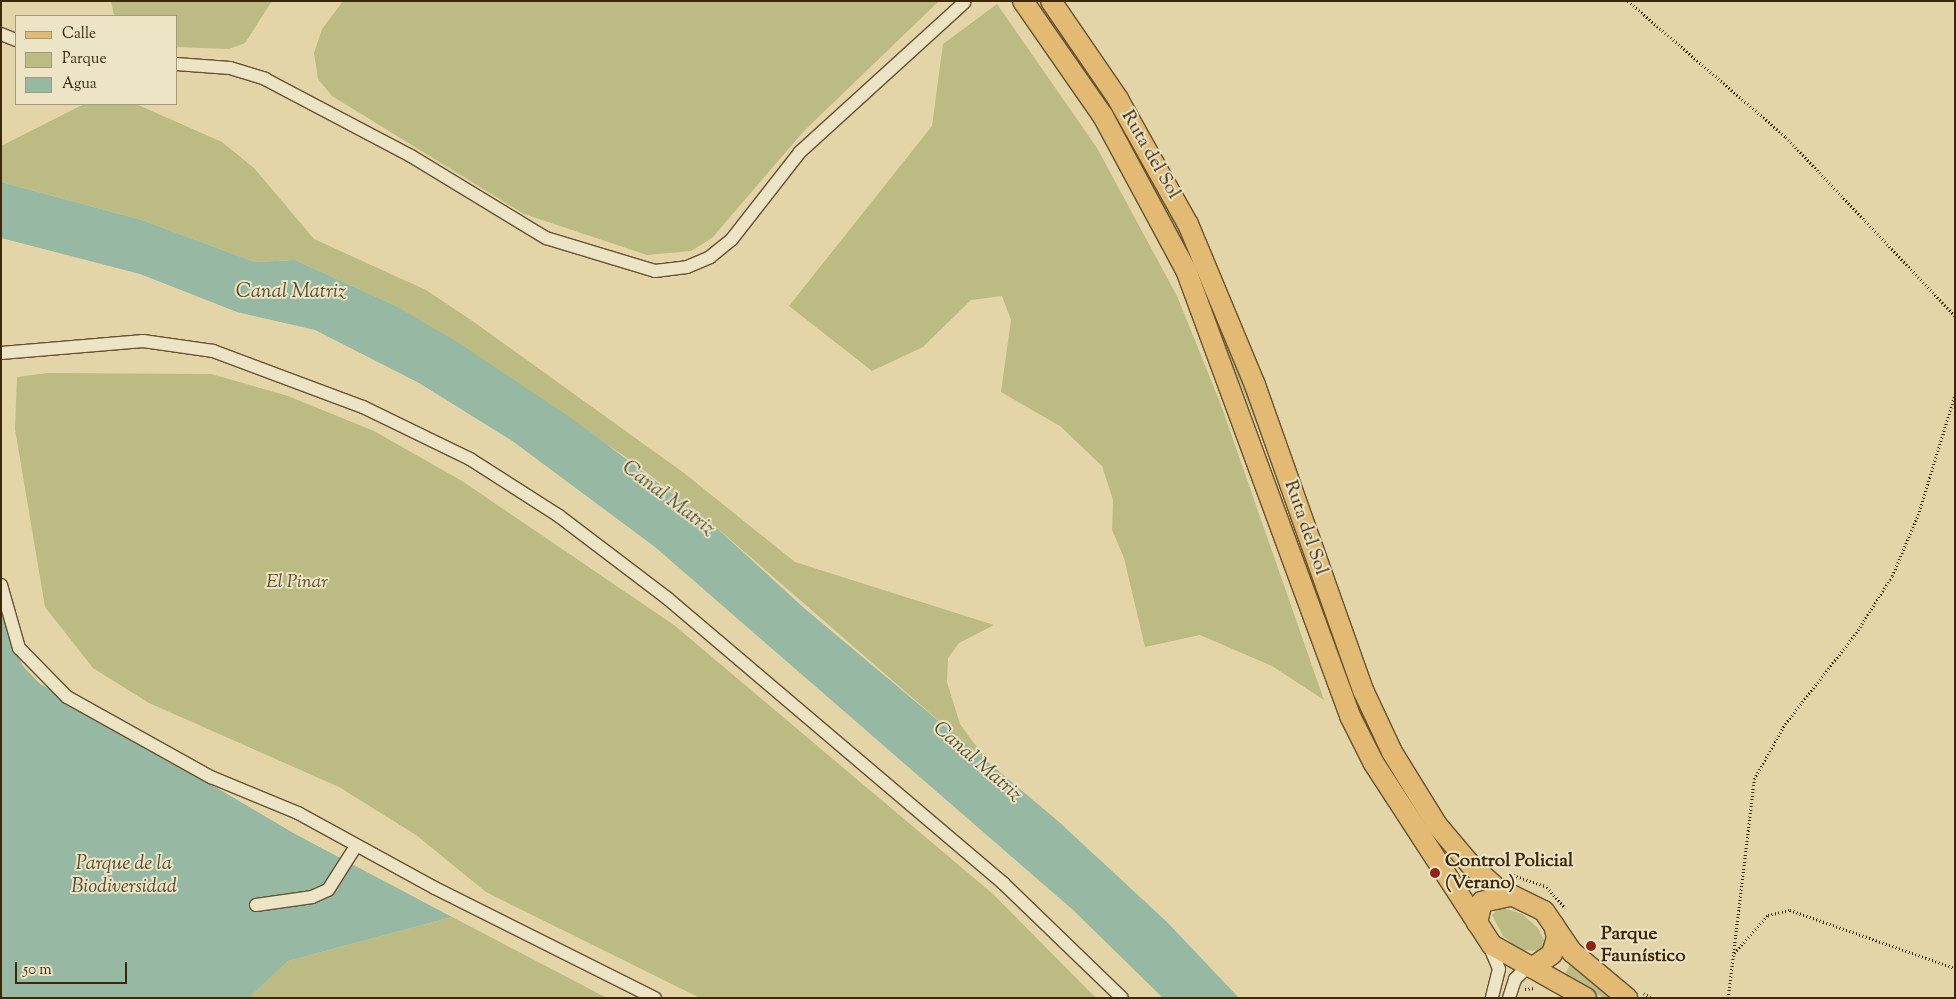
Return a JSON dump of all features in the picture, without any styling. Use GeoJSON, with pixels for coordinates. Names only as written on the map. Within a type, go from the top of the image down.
{"type":"FeatureCollection","features":[{"type":"Feature","properties":{"kind":"main road","name":"Ruta del Sol"},"geometry":{"type":"LineString","coordinates":[[1023,1],[1103,116],[1172,240],[1213,336],[1356,728],[1391,793],[1482,930],[1502,954],[1586,998]]}},
{"type":"Feature","properties":{"kind":"main road","name":"Ruta del Sol"},"geometry":{"type":"LineString","coordinates":[[1051,1],[1118,99],[1188,224],[1244,357],[1363,690],[1392,752],[1450,842],[1482,876],[1511,896],[1534,903],[1560,917],[1572,952],[1631,992]]}},
{"type":"Feature","properties":{"kind":"main road"},"geometry":{"type":"LineString","coordinates":[[1482,930],[1482,902],[1511,896]]}},
{"type":"Feature","properties":{"kind":"main road"},"geometry":{"type":"LineString","coordinates":[[1530,968],[1552,954],[1557,938],[1560,917]]}},
{"type":"Feature","properties":{"kind":"street"},"geometry":{"type":"LineString","coordinates":[[178,64],[230,68],[265,79],[412,156],[546,238],[655,271],[687,267],[710,258],[732,239],[800,152],[964,3]]}},
{"type":"Feature","properties":{"kind":"street"},"geometry":{"type":"LineString","coordinates":[[1,34],[15,40]]}},
{"type":"Feature","properties":{"kind":"street"},"geometry":{"type":"LineString","coordinates":[[1,352],[143,341],[213,351],[363,407],[470,459],[559,516],[667,598],[1003,883],[1122,998]]}},
{"type":"Feature","properties":{"kind":"street"},"geometry":{"type":"LineString","coordinates":[[1,586],[19,648],[67,697],[211,777],[298,814],[356,846],[655,998]]}},
{"type":"Feature","properties":{"kind":"street"},"geometry":{"type":"LineString","coordinates":[[256,904],[312,897],[328,890],[356,846]]}},
{"type":"Feature","properties":{"kind":"street"},"geometry":{"type":"LineString","coordinates":[[1482,930],[1499,969],[1492,998]]}},
{"type":"Feature","properties":{"kind":"street"},"geometry":{"type":"LineString","coordinates":[[1509,998],[1515,979],[1530,968]]}},
{"type":"Feature","properties":{"kind":"path"},"geometry":{"type":"LineString","coordinates":[[1628,1],[1786,137],[1955,316]]}},
{"type":"Feature","properties":{"kind":"path"},"geometry":{"type":"LineString","coordinates":[[1728,998],[1754,779],[1785,724],[1856,632],[1892,576],[1918,515],[1955,394]]}},
{"type":"Feature","properties":{"kind":"path"},"geometry":{"type":"LineString","coordinates":[[1951,412],[1955,408]]}},
{"type":"Feature","properties":{"kind":"path"},"geometry":{"type":"LineString","coordinates":[[1501,868],[1546,887],[1560,917]]}},
{"type":"Feature","properties":{"kind":"path"},"geometry":{"type":"LineString","coordinates":[[1733,955],[1768,915],[1790,910],[1955,968]]}},
{"type":"Feature","properties":{"kind":"path"},"geometry":{"type":"LineString","coordinates":[[1631,992],[1651,998]]}},
{"type":"Feature","properties":{"kind":"green space"},"geometry":{"type":"Polygon","coordinates":[[[111,1],[272,1],[245,43],[229,49],[178,47],[178,15],[114,15],[111,1]]]}},
{"type":"Feature","properties":{"kind":"green space"},"geometry":{"type":"Polygon","coordinates":[[[343,1],[939,1],[804,131],[712,238],[691,251],[647,255],[524,214],[332,96],[318,79],[314,53],[322,29],[343,1]]]}},
{"type":"Feature","properties":{"kind":"green space"},"geometry":{"type":"Polygon","coordinates":[[[1036,1],[1054,18],[1103,91],[1183,234],[1266,440],[1360,707],[1381,751],[1438,842],[1435,844],[1394,781],[1357,707],[1263,441],[1189,255],[1136,152],[1036,1]]]}},
{"type":"Feature","properties":{"kind":"green space"},"geometry":{"type":"Polygon","coordinates":[[[997,4],[1097,148],[1177,296],[1221,405],[1324,700],[1272,666],[1200,635],[1145,647],[1124,558],[1112,530],[1113,500],[1102,466],[1060,426],[1001,392],[1011,320],[1002,296],[971,300],[923,347],[872,371],[789,306],[932,126],[943,44],[997,4]]]}},
{"type":"Feature","properties":{"kind":"green space"},"geometry":{"type":"Polygon","coordinates":[[[82,105],[138,105],[222,142],[254,168],[314,239],[426,290],[471,320],[684,473],[795,562],[994,625],[959,643],[948,658],[947,682],[960,724],[991,766],[709,521],[632,461],[394,305],[295,260],[255,262],[142,220],[1,182],[1,146],[82,105]]]}},
{"type":"Feature","properties":{"kind":"green space","name":"El Pinar"},"geometry":{"type":"Polygon","coordinates":[[[47,373],[211,374],[288,396],[374,431],[462,481],[674,625],[993,894],[1096,998],[700,998],[486,892],[416,835],[339,787],[149,703],[93,668],[45,607],[15,429],[17,377],[47,373]]]}},
{"type":"Feature","properties":{"kind":"green space"},"geometry":{"type":"Polygon","coordinates":[[[1501,907],[1522,914],[1538,928],[1545,942],[1543,951],[1521,950],[1503,936],[1492,915],[1501,907]]]}},
{"type":"Feature","properties":{"kind":"green space"},"geometry":{"type":"Polygon","coordinates":[[[452,917],[607,998],[249,998],[288,961],[452,917]]]}},
{"type":"Feature","properties":{"kind":"green space"},"geometry":{"type":"Polygon","coordinates":[[[1571,963],[1613,998],[1604,998],[1565,974],[1571,963]]]}},
{"type":"Feature","properties":{"kind":"water","name":"Canal Matriz"},"geometry":{"type":"Polygon","coordinates":[[[1,182],[142,220],[255,262],[295,260],[394,305],[459,343],[574,420],[709,521],[804,608],[1058,821],[1167,922],[1239,998],[1163,998],[1073,910],[655,547],[511,440],[419,383],[315,330],[237,312],[140,274],[1,238],[1,182]]]}},
{"type":"Feature","properties":{"kind":"water","name":"Parque de la Biodiversidad"},"geometry":{"type":"Polygon","coordinates":[[[1,601],[22,665],[39,683],[295,834],[452,917],[288,961],[249,998],[1,998],[1,601]]]}},
{"type":"Feature","properties":{"kind":"place","name":"Control Policial (Verano)"},"geometry":{"type":"Point","coordinates":[1435,873]}},
{"type":"Feature","properties":{"kind":"place","name":"Parque Faunístico"},"geometry":{"type":"Point","coordinates":[1591,946]}}]}
